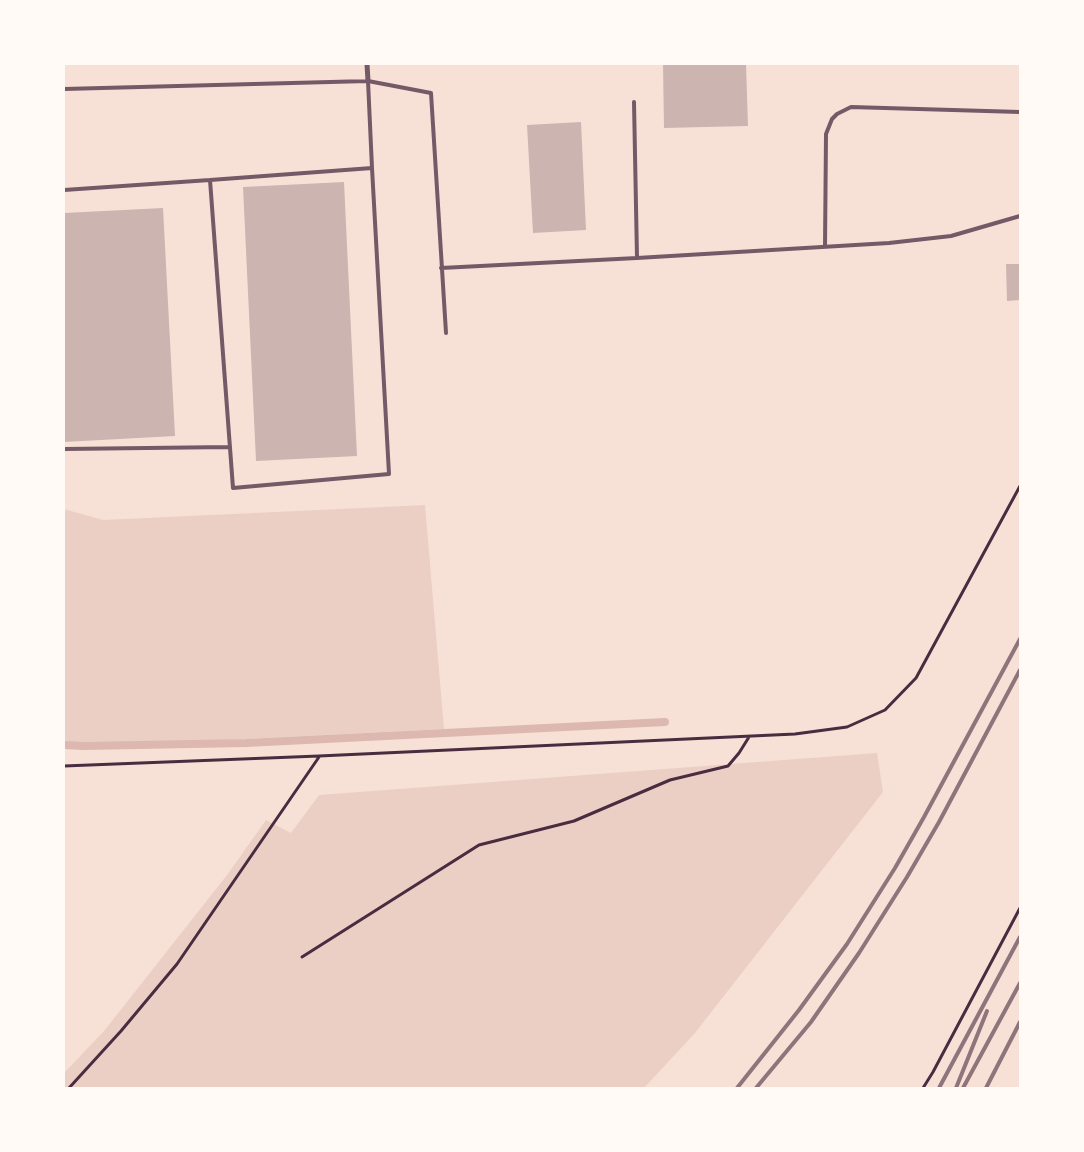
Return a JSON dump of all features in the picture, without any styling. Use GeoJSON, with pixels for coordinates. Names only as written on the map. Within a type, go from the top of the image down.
{"type":"FeatureCollection","features":[{"type":"Feature","properties":{"kind":"street"},"geometry":{"type":"LineString","coordinates":[[367,64],[368,81]]}},
{"type":"Feature","properties":{"kind":"lane"},"geometry":{"type":"LineString","coordinates":[[210,180],[233,488],[388,474],[368,81]]}},
{"type":"Feature","properties":{"kind":"lane"},"geometry":{"type":"LineString","coordinates":[[64,89],[368,81],[432,93],[446,332]]}},
{"type":"Feature","properties":{"kind":"lane"},"geometry":{"type":"LineString","coordinates":[[634,102],[637,258]]}},
{"type":"Feature","properties":{"kind":"lane"},"geometry":{"type":"LineString","coordinates":[[824,247],[826,134],[832,119],[837,114],[851,107],[1020,112]]}},
{"type":"Feature","properties":{"kind":"lane"},"geometry":{"type":"LineString","coordinates":[[64,190],[372,168]]}},
{"type":"Feature","properties":{"kind":"lane"},"geometry":{"type":"LineString","coordinates":[[441,268],[889,243],[951,236],[1020,216]]}},
{"type":"Feature","properties":{"kind":"lane"},"geometry":{"type":"LineString","coordinates":[[64,449],[229,447]]}},
{"type":"Feature","properties":{"kind":"path"},"geometry":{"type":"LineString","coordinates":[[64,766],[795,734],[847,728],[885,710],[916,678],[1020,486]]}},
{"type":"Feature","properties":{"kind":"path"},"geometry":{"type":"LineString","coordinates":[[302,957],[479,845],[574,821],[670,780],[728,766],[750,736]]}},
{"type":"Feature","properties":{"kind":"path"},"geometry":{"type":"LineString","coordinates":[[69,1088],[121,1031],[176,964],[319,756]]}},
{"type":"Feature","properties":{"kind":"path"},"geometry":{"type":"LineString","coordinates":[[923,1088],[1020,908]]}},
{"type":"Feature","properties":{"kind":"shaded area"},"geometry":{"type":"Polygon","coordinates":[[[425,505],[444,729],[64,748],[64,509],[103,520],[425,505]]]}},
{"type":"Feature","properties":{"kind":"shaded area"},"geometry":{"type":"Polygon","coordinates":[[[877,753],[883,792],[695,1033],[644,1088],[64,1088],[64,1073],[104,1031],[227,875],[266,820],[291,833],[319,795],[877,753]]]}},
{"type":"Feature","properties":{"kind":"building"},"geometry":{"type":"Polygon","coordinates":[[[663,64],[746,64],[748,126],[664,128],[663,64]]]}},
{"type":"Feature","properties":{"kind":"building"},"geometry":{"type":"Polygon","coordinates":[[[581,122],[586,230],[533,233],[527,125],[581,122]]]}},
{"type":"Feature","properties":{"kind":"building"},"geometry":{"type":"Polygon","coordinates":[[[344,182],[357,456],[256,461],[243,187],[344,182]]]}},
{"type":"Feature","properties":{"kind":"building"},"geometry":{"type":"Polygon","coordinates":[[[163,208],[175,436],[64,442],[64,213],[163,208]]]}},
{"type":"Feature","properties":{"kind":"building"},"geometry":{"type":"Polygon","coordinates":[[[1006,264],[1020,264],[1020,300],[1007,301],[1006,264]]]}},
{"type":"Feature","properties":{"kind":"waterway"},"geometry":{"type":"LineString","coordinates":[[64,745],[246,743],[665,722]]}},
{"type":"Feature","properties":{"kind":"railway"},"geometry":{"type":"LineString","coordinates":[[737,1088],[799,1010],[847,944],[895,868],[1020,639]]}},
{"type":"Feature","properties":{"kind":"railway"},"geometry":{"type":"LineString","coordinates":[[756,1088],[811,1022],[859,953],[939,822],[1020,670]]}},
{"type":"Feature","properties":{"kind":"railway"},"geometry":{"type":"LineString","coordinates":[[939,1088],[1020,937]]}},
{"type":"Feature","properties":{"kind":"railway"},"geometry":{"type":"LineString","coordinates":[[963,1088],[1020,983]]}},
{"type":"Feature","properties":{"kind":"railway"},"geometry":{"type":"LineString","coordinates":[[956,1088],[987,1011]]}},
{"type":"Feature","properties":{"kind":"railway"},"geometry":{"type":"LineString","coordinates":[[986,1088],[1020,1022]]}}]}
